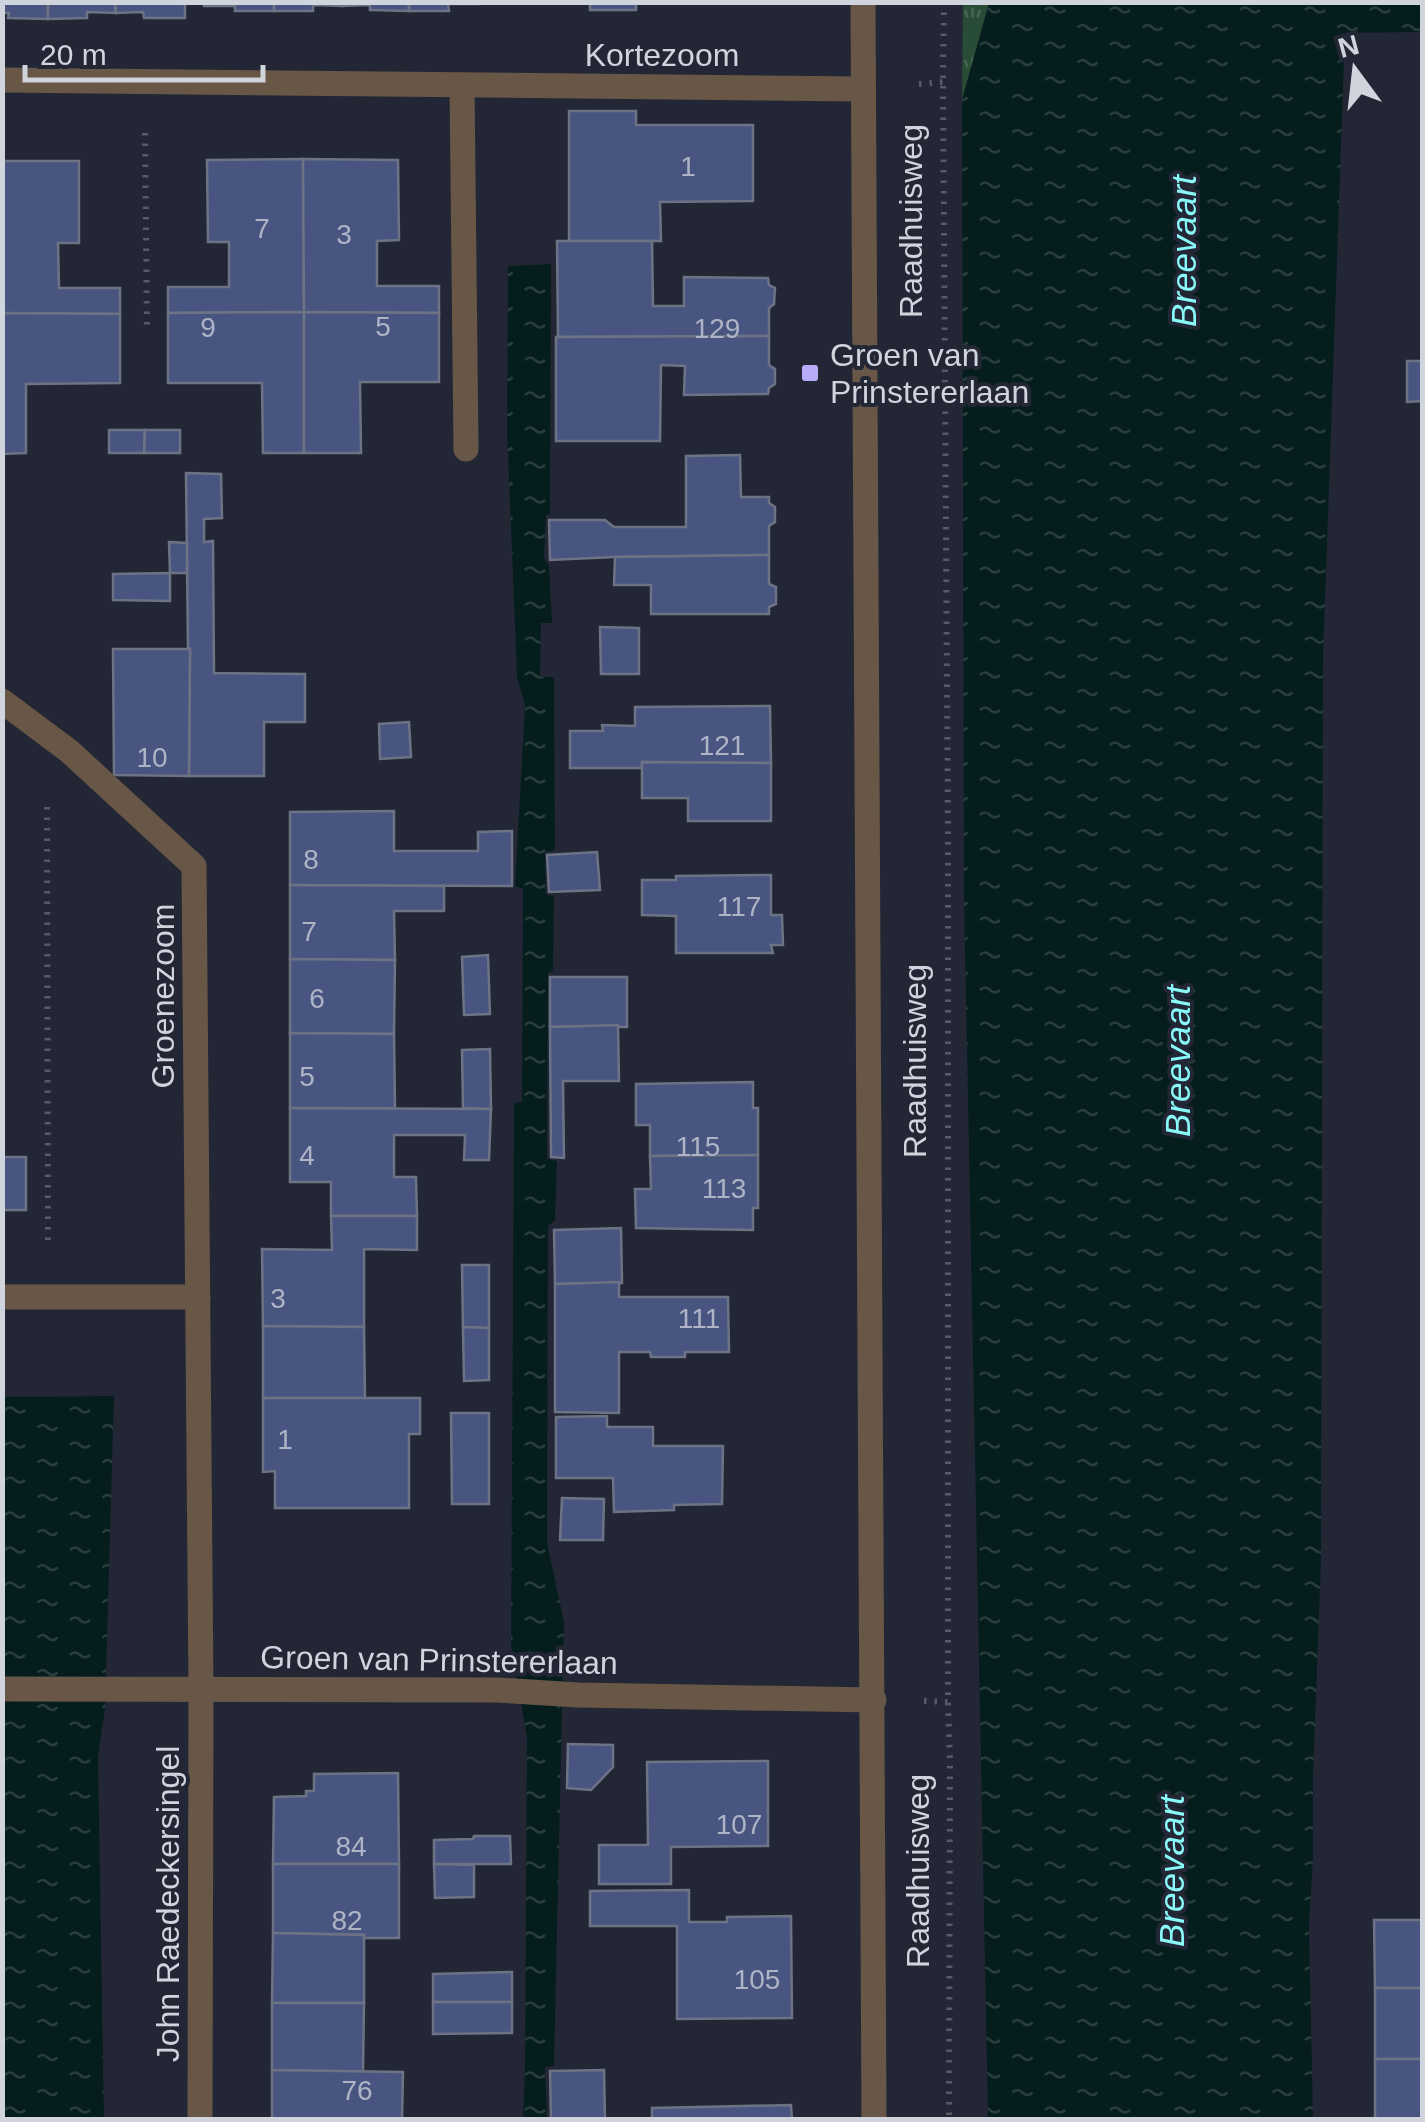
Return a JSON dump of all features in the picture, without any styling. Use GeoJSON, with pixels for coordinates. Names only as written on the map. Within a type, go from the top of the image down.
{"type":"FeatureCollection","features":[{"type":"Feature","properties":{"kind":"street","name":"Raadhuisweg"},"geometry":{"type":"LineString","coordinates":[[862,2],[874,2120]]}},
{"type":"Feature","properties":{"kind":"street","name":"Kortezoom"},"geometry":{"type":"LineString","coordinates":[[2,80],[862,89]]}},
{"type":"Feature","properties":{"kind":"street"},"geometry":{"type":"LineString","coordinates":[[462,86],[466,449]]}},
{"type":"Feature","properties":{"kind":"street","name":"Groenezoom"},"geometry":{"type":"LineString","coordinates":[[2,702],[69,751],[194,866],[201,1689]]}},
{"type":"Feature","properties":{"kind":"street"},"geometry":{"type":"LineString","coordinates":[[2,1298],[198,1297]]}},
{"type":"Feature","properties":{"kind":"street","name":"Groen van Prinstererlaan"},"geometry":{"type":"LineString","coordinates":[[2,1689],[498,1690],[874,1700]]}},
{"type":"Feature","properties":{"kind":"street","name":"John Raedeckersingel"},"geometry":{"type":"LineString","coordinates":[[200,2120],[201,1689]]}},
{"type":"Feature","properties":{"kind":"path","name":"Raadhuisweg"},"geometry":{"type":"LineString","coordinates":[[944,2],[949,2120]]}},
{"type":"Feature","properties":{"kind":"path"},"geometry":{"type":"LineString","coordinates":[[144,82],[147,330]]}},
{"type":"Feature","properties":{"kind":"path"},"geometry":{"type":"LineString","coordinates":[[48,1297],[46,770],[69,751]]}},
{"type":"Feature","properties":{"kind":"green space"},"geometry":{"type":"Polygon","coordinates":[[[963,3],[989,3],[962,100],[963,3]]]}},
{"type":"Feature","properties":{"kind":"water","name":"Breevaart"},"geometry":{"type":"Polygon","coordinates":[[[989,3],[1422,3],[1422,32],[1345,33],[1323,658],[1321,1561],[1309,1925],[1313,2119],[988,2119],[964,899],[962,100],[989,3]]]}},
{"type":"Feature","properties":{"kind":"water"},"geometry":{"type":"Polygon","coordinates":[[[551,264],[550,514],[546,515],[544,558],[549,566],[552,623],[541,623],[540,677],[554,677],[555,850],[545,852],[546,894],[554,897],[553,971],[548,973],[547,1159],[557,1161],[555,1220],[548,1226],[547,1543],[564,1622],[554,2066],[545,2067],[547,2120],[523,2119],[527,1738],[511,1644],[514,1103],[522,1102],[523,889],[515,886],[525,705],[517,677],[507,430],[508,266],[551,264]]]}},
{"type":"Feature","properties":{"kind":"water"},"geometry":{"type":"Polygon","coordinates":[[[114,1396],[105,1709],[98,1756],[104,2119],[3,2119],[2,1397],[114,1396]]]}},
{"type":"Feature","properties":{"kind":"building"},"geometry":{"type":"Polygon","coordinates":[[[2,2],[48,2],[48,19],[8,18],[9,13],[2,13],[2,2]]]}},
{"type":"Feature","properties":{"kind":"building"},"geometry":{"type":"Polygon","coordinates":[[[48,2],[115,2],[116,13],[87,12],[87,18],[48,19],[48,2]]]}},
{"type":"Feature","properties":{"kind":"building"},"geometry":{"type":"Polygon","coordinates":[[[115,2],[185,2],[185,18],[116,13],[115,2]]]}},
{"type":"Feature","properties":{"kind":"building"},"geometry":{"type":"Polygon","coordinates":[[[204,2],[274,2],[274,11],[235,11],[235,6],[204,6],[204,2]]]}},
{"type":"Feature","properties":{"kind":"building"},"geometry":{"type":"Polygon","coordinates":[[[274,2],[342,2],[342,6],[313,5],[313,11],[274,11],[274,2]]]}},
{"type":"Feature","properties":{"kind":"building"},"geometry":{"type":"Polygon","coordinates":[[[342,2],[409,2],[409,11],[370,10],[370,5],[342,6],[342,2]]]}},
{"type":"Feature","properties":{"kind":"building"},"geometry":{"type":"Polygon","coordinates":[[[409,2],[479,4],[448,4],[449,11],[409,11],[409,2]]]}},
{"type":"Feature","properties":{"kind":"building"},"geometry":{"type":"Polygon","coordinates":[[[590,2],[636,2],[636,10],[590,10],[590,2]]]}},
{"type":"Feature","properties":{"kind":"building"},"geometry":{"type":"Polygon","coordinates":[[[569,111],[636,111],[636,125],[753,125],[753,201],[660,202],[661,241],[569,241],[569,111]]]}},
{"type":"Feature","properties":{"kind":"building"},"geometry":{"type":"Polygon","coordinates":[[[303,159],[304,312],[168,313],[168,287],[229,287],[229,242],[208,242],[207,160],[303,159]]]}},
{"type":"Feature","properties":{"kind":"building"},"geometry":{"type":"Polygon","coordinates":[[[303,159],[398,160],[399,240],[377,241],[377,286],[439,286],[439,313],[304,312],[303,159]]]}},
{"type":"Feature","properties":{"kind":"building"},"geometry":{"type":"Polygon","coordinates":[[[2,161],[79,161],[79,243],[58,243],[59,288],[120,288],[120,314],[2,313],[2,161]]]}},
{"type":"Feature","properties":{"kind":"building"},"geometry":{"type":"Polygon","coordinates":[[[557,241],[652,241],[653,306],[684,306],[684,277],[768,278],[769,285],[775,288],[774,304],[769,308],[769,336],[558,337],[557,241]]]}},
{"type":"Feature","properties":{"kind":"building"},"geometry":{"type":"Polygon","coordinates":[[[304,312],[304,453],[263,453],[262,383],[168,383],[168,313],[304,312]]]}},
{"type":"Feature","properties":{"kind":"building"},"geometry":{"type":"Polygon","coordinates":[[[304,312],[439,313],[439,382],[360,382],[361,453],[304,453],[304,312]]]}},
{"type":"Feature","properties":{"kind":"building"},"geometry":{"type":"Polygon","coordinates":[[[2,313],[120,314],[120,383],[26,384],[26,453],[2,454],[2,313]]]}},
{"type":"Feature","properties":{"kind":"building"},"geometry":{"type":"Polygon","coordinates":[[[769,336],[769,365],[775,369],[775,384],[768,394],[684,395],[685,366],[661,365],[660,441],[556,441],[556,337],[769,336]]]}},
{"type":"Feature","properties":{"kind":"building"},"geometry":{"type":"Polygon","coordinates":[[[1407,361],[1422,361],[1422,401],[1407,402],[1407,361]]]}},
{"type":"Feature","properties":{"kind":"building"},"geometry":{"type":"Polygon","coordinates":[[[109,430],[145,430],[144,453],[109,453],[109,430]]]}},
{"type":"Feature","properties":{"kind":"building"},"geometry":{"type":"Polygon","coordinates":[[[145,430],[180,430],[180,453],[144,453],[145,430]]]}},
{"type":"Feature","properties":{"kind":"building"},"geometry":{"type":"Polygon","coordinates":[[[740,455],[741,497],[769,497],[769,503],[775,507],[775,522],[769,526],[769,555],[550,560],[549,520],[605,520],[614,527],[686,527],[686,456],[740,455]]]}},
{"type":"Feature","properties":{"kind":"building"},"geometry":{"type":"Polygon","coordinates":[[[186,473],[221,474],[222,518],[204,519],[204,542],[213,541],[214,673],[305,674],[305,722],[264,722],[264,776],[189,776],[186,473]]]}},
{"type":"Feature","properties":{"kind":"building"},"geometry":{"type":"Polygon","coordinates":[[[169,542],[187,543],[187,573],[170,573],[169,542]]]}},
{"type":"Feature","properties":{"kind":"building"},"geometry":{"type":"Polygon","coordinates":[[[769,555],[769,584],[776,587],[776,604],[769,607],[769,614],[651,614],[651,585],[614,585],[615,557],[769,555]]]}},
{"type":"Feature","properties":{"kind":"building"},"geometry":{"type":"Polygon","coordinates":[[[170,573],[170,601],[113,600],[113,574],[170,573]]]}},
{"type":"Feature","properties":{"kind":"building"},"geometry":{"type":"Polygon","coordinates":[[[600,627],[639,628],[639,674],[601,674],[600,627]]]}},
{"type":"Feature","properties":{"kind":"building"},"geometry":{"type":"Polygon","coordinates":[[[113,649],[190,649],[189,776],[114,775],[113,649]]]}},
{"type":"Feature","properties":{"kind":"building"},"geometry":{"type":"Polygon","coordinates":[[[770,706],[771,763],[642,762],[642,768],[570,768],[570,731],[603,731],[602,725],[635,726],[635,707],[770,706]]]}},
{"type":"Feature","properties":{"kind":"building"},"geometry":{"type":"Polygon","coordinates":[[[409,722],[411,757],[380,759],[379,724],[409,722]]]}},
{"type":"Feature","properties":{"kind":"building"},"geometry":{"type":"Polygon","coordinates":[[[642,762],[771,763],[771,821],[688,821],[688,798],[642,798],[642,762]]]}},
{"type":"Feature","properties":{"kind":"building"},"geometry":{"type":"Polygon","coordinates":[[[394,811],[394,851],[478,851],[478,832],[512,831],[512,886],[290,885],[290,812],[394,811]]]}},
{"type":"Feature","properties":{"kind":"building"},"geometry":{"type":"Polygon","coordinates":[[[597,852],[600,890],[549,892],[547,855],[597,852]]]}},
{"type":"Feature","properties":{"kind":"building"},"geometry":{"type":"Polygon","coordinates":[[[771,875],[771,915],[782,915],[783,945],[771,945],[773,953],[676,953],[676,916],[642,915],[642,880],[771,875]]]}},
{"type":"Feature","properties":{"kind":"building"},"geometry":{"type":"Polygon","coordinates":[[[290,885],[444,886],[444,911],[394,911],[395,960],[290,959],[290,885]]]}},
{"type":"Feature","properties":{"kind":"building"},"geometry":{"type":"Polygon","coordinates":[[[488,955],[490,1014],[464,1015],[462,957],[488,955]]]}},
{"type":"Feature","properties":{"kind":"building"},"geometry":{"type":"Polygon","coordinates":[[[290,959],[395,960],[394,1034],[290,1033],[290,959]]]}},
{"type":"Feature","properties":{"kind":"building"},"geometry":{"type":"Polygon","coordinates":[[[550,977],[627,977],[627,1027],[550,1027],[550,977]]]}},
{"type":"Feature","properties":{"kind":"building"},"geometry":{"type":"Polygon","coordinates":[[[618,1025],[619,1081],[563,1081],[564,1158],[551,1157],[550,1027],[618,1025]]]}},
{"type":"Feature","properties":{"kind":"building"},"geometry":{"type":"Polygon","coordinates":[[[290,1033],[394,1034],[395,1109],[290,1108],[290,1033]]]}},
{"type":"Feature","properties":{"kind":"building"},"geometry":{"type":"Polygon","coordinates":[[[490,1049],[491,1109],[463,1108],[462,1050],[490,1049]]]}},
{"type":"Feature","properties":{"kind":"building"},"geometry":{"type":"Polygon","coordinates":[[[753,1082],[753,1108],[758,1108],[758,1155],[650,1156],[650,1125],[636,1125],[636,1084],[753,1082]]]}},
{"type":"Feature","properties":{"kind":"building"},"geometry":{"type":"Polygon","coordinates":[[[290,1108],[491,1109],[489,1160],[464,1160],[465,1135],[394,1135],[394,1177],[416,1177],[417,1216],[331,1216],[331,1182],[290,1182],[290,1108]]]}},
{"type":"Feature","properties":{"kind":"building"},"geometry":{"type":"Polygon","coordinates":[[[758,1155],[758,1208],[753,1208],[753,1230],[636,1228],[635,1189],[651,1189],[650,1156],[758,1155]]]}},
{"type":"Feature","properties":{"kind":"building"},"geometry":{"type":"Polygon","coordinates":[[[2,1157],[26,1157],[26,1210],[2,1210],[2,1157]]]}},
{"type":"Feature","properties":{"kind":"building"},"geometry":{"type":"Polygon","coordinates":[[[331,1216],[417,1216],[417,1250],[364,1249],[364,1327],[263,1326],[262,1249],[332,1250],[331,1216]]]}},
{"type":"Feature","properties":{"kind":"building"},"geometry":{"type":"Polygon","coordinates":[[[621,1228],[622,1283],[555,1284],[554,1230],[621,1228]]]}},
{"type":"Feature","properties":{"kind":"building"},"geometry":{"type":"Polygon","coordinates":[[[462,1265],[489,1265],[489,1328],[463,1327],[462,1265]]]}},
{"type":"Feature","properties":{"kind":"building"},"geometry":{"type":"Polygon","coordinates":[[[619,1282],[619,1297],[728,1297],[729,1352],[651,1357],[650,1352],[619,1352],[619,1413],[555,1412],[555,1284],[619,1282]]]}},
{"type":"Feature","properties":{"kind":"building"},"geometry":{"type":"Polygon","coordinates":[[[263,1326],[364,1327],[365,1398],[263,1398],[263,1326]]]}},
{"type":"Feature","properties":{"kind":"building"},"geometry":{"type":"Polygon","coordinates":[[[463,1327],[489,1328],[489,1380],[464,1381],[463,1327]]]}},
{"type":"Feature","properties":{"kind":"building"},"geometry":{"type":"Polygon","coordinates":[[[263,1398],[420,1398],[420,1434],[409,1434],[409,1508],[275,1508],[275,1471],[263,1472],[263,1398]]]}},
{"type":"Feature","properties":{"kind":"building"},"geometry":{"type":"Polygon","coordinates":[[[451,1413],[489,1413],[489,1504],[452,1504],[451,1413]]]}},
{"type":"Feature","properties":{"kind":"building"},"geometry":{"type":"Polygon","coordinates":[[[607,1416],[607,1427],[653,1427],[653,1446],[723,1446],[722,1504],[614,1512],[613,1478],[556,1478],[556,1417],[607,1416]]]}},
{"type":"Feature","properties":{"kind":"building"},"geometry":{"type":"Polygon","coordinates":[[[562,1498],[604,1499],[603,1540],[560,1540],[562,1498]]]}},
{"type":"Feature","properties":{"kind":"building"},"geometry":{"type":"Polygon","coordinates":[[[568,1744],[613,1745],[613,1767],[591,1790],[567,1788],[568,1744]]]}},
{"type":"Feature","properties":{"kind":"building"},"geometry":{"type":"Polygon","coordinates":[[[768,1761],[768,1846],[671,1847],[671,1884],[599,1884],[599,1845],[648,1845],[647,1762],[768,1761]]]}},
{"type":"Feature","properties":{"kind":"building"},"geometry":{"type":"Polygon","coordinates":[[[398,1773],[399,1864],[273,1864],[274,1797],[306,1796],[306,1791],[314,1791],[314,1774],[398,1773]]]}},
{"type":"Feature","properties":{"kind":"building"},"geometry":{"type":"Polygon","coordinates":[[[510,1836],[511,1864],[434,1864],[434,1840],[510,1836]]]}},
{"type":"Feature","properties":{"kind":"building"},"geometry":{"type":"Polygon","coordinates":[[[273,1864],[399,1864],[399,1938],[273,1933],[273,1864]]]}},
{"type":"Feature","properties":{"kind":"building"},"geometry":{"type":"Polygon","coordinates":[[[434,1864],[474,1865],[474,1897],[435,1898],[434,1864]]]}},
{"type":"Feature","properties":{"kind":"building"},"geometry":{"type":"Polygon","coordinates":[[[689,1890],[689,1922],[791,1916],[792,2018],[677,2019],[677,1926],[590,1926],[590,1891],[689,1890]]]}},
{"type":"Feature","properties":{"kind":"building"},"geometry":{"type":"Polygon","coordinates":[[[1374,1920],[1422,1920],[1422,1988],[1375,1988],[1374,1920]]]}},
{"type":"Feature","properties":{"kind":"building"},"geometry":{"type":"Polygon","coordinates":[[[273,1933],[364,1935],[364,2003],[272,2003],[273,1933]]]}},
{"type":"Feature","properties":{"kind":"building"},"geometry":{"type":"Polygon","coordinates":[[[512,1972],[512,2002],[433,2002],[433,1974],[512,1972]]]}},
{"type":"Feature","properties":{"kind":"building"},"geometry":{"type":"Polygon","coordinates":[[[1375,1988],[1422,1988],[1422,2059],[1375,2059],[1375,1988]]]}},
{"type":"Feature","properties":{"kind":"building"},"geometry":{"type":"Polygon","coordinates":[[[433,2002],[512,2002],[512,2033],[433,2034],[433,2002]]]}},
{"type":"Feature","properties":{"kind":"building"},"geometry":{"type":"Polygon","coordinates":[[[272,2003],[364,2003],[363,2072],[272,2070],[272,2003]]]}},
{"type":"Feature","properties":{"kind":"building"},"geometry":{"type":"Polygon","coordinates":[[[1375,2059],[1422,2059],[1422,2120],[1375,2120],[1375,2059]]]}},
{"type":"Feature","properties":{"kind":"building"},"geometry":{"type":"Polygon","coordinates":[[[272,2070],[403,2072],[402,2120],[272,2120],[272,2070]]]}},
{"type":"Feature","properties":{"kind":"building"},"geometry":{"type":"Polygon","coordinates":[[[604,2070],[605,2120],[551,2120],[550,2071],[604,2070]]]}},
{"type":"Feature","properties":{"kind":"building"},"geometry":{"type":"Polygon","coordinates":[[[791,2105],[792,2120],[652,2120],[652,2108],[791,2105]]]}},
{"type":"Feature","properties":{"kind":"place","name":"Groen van Prinstererlaan"},"geometry":{"type":"Point","coordinates":[810,373]}}]}
